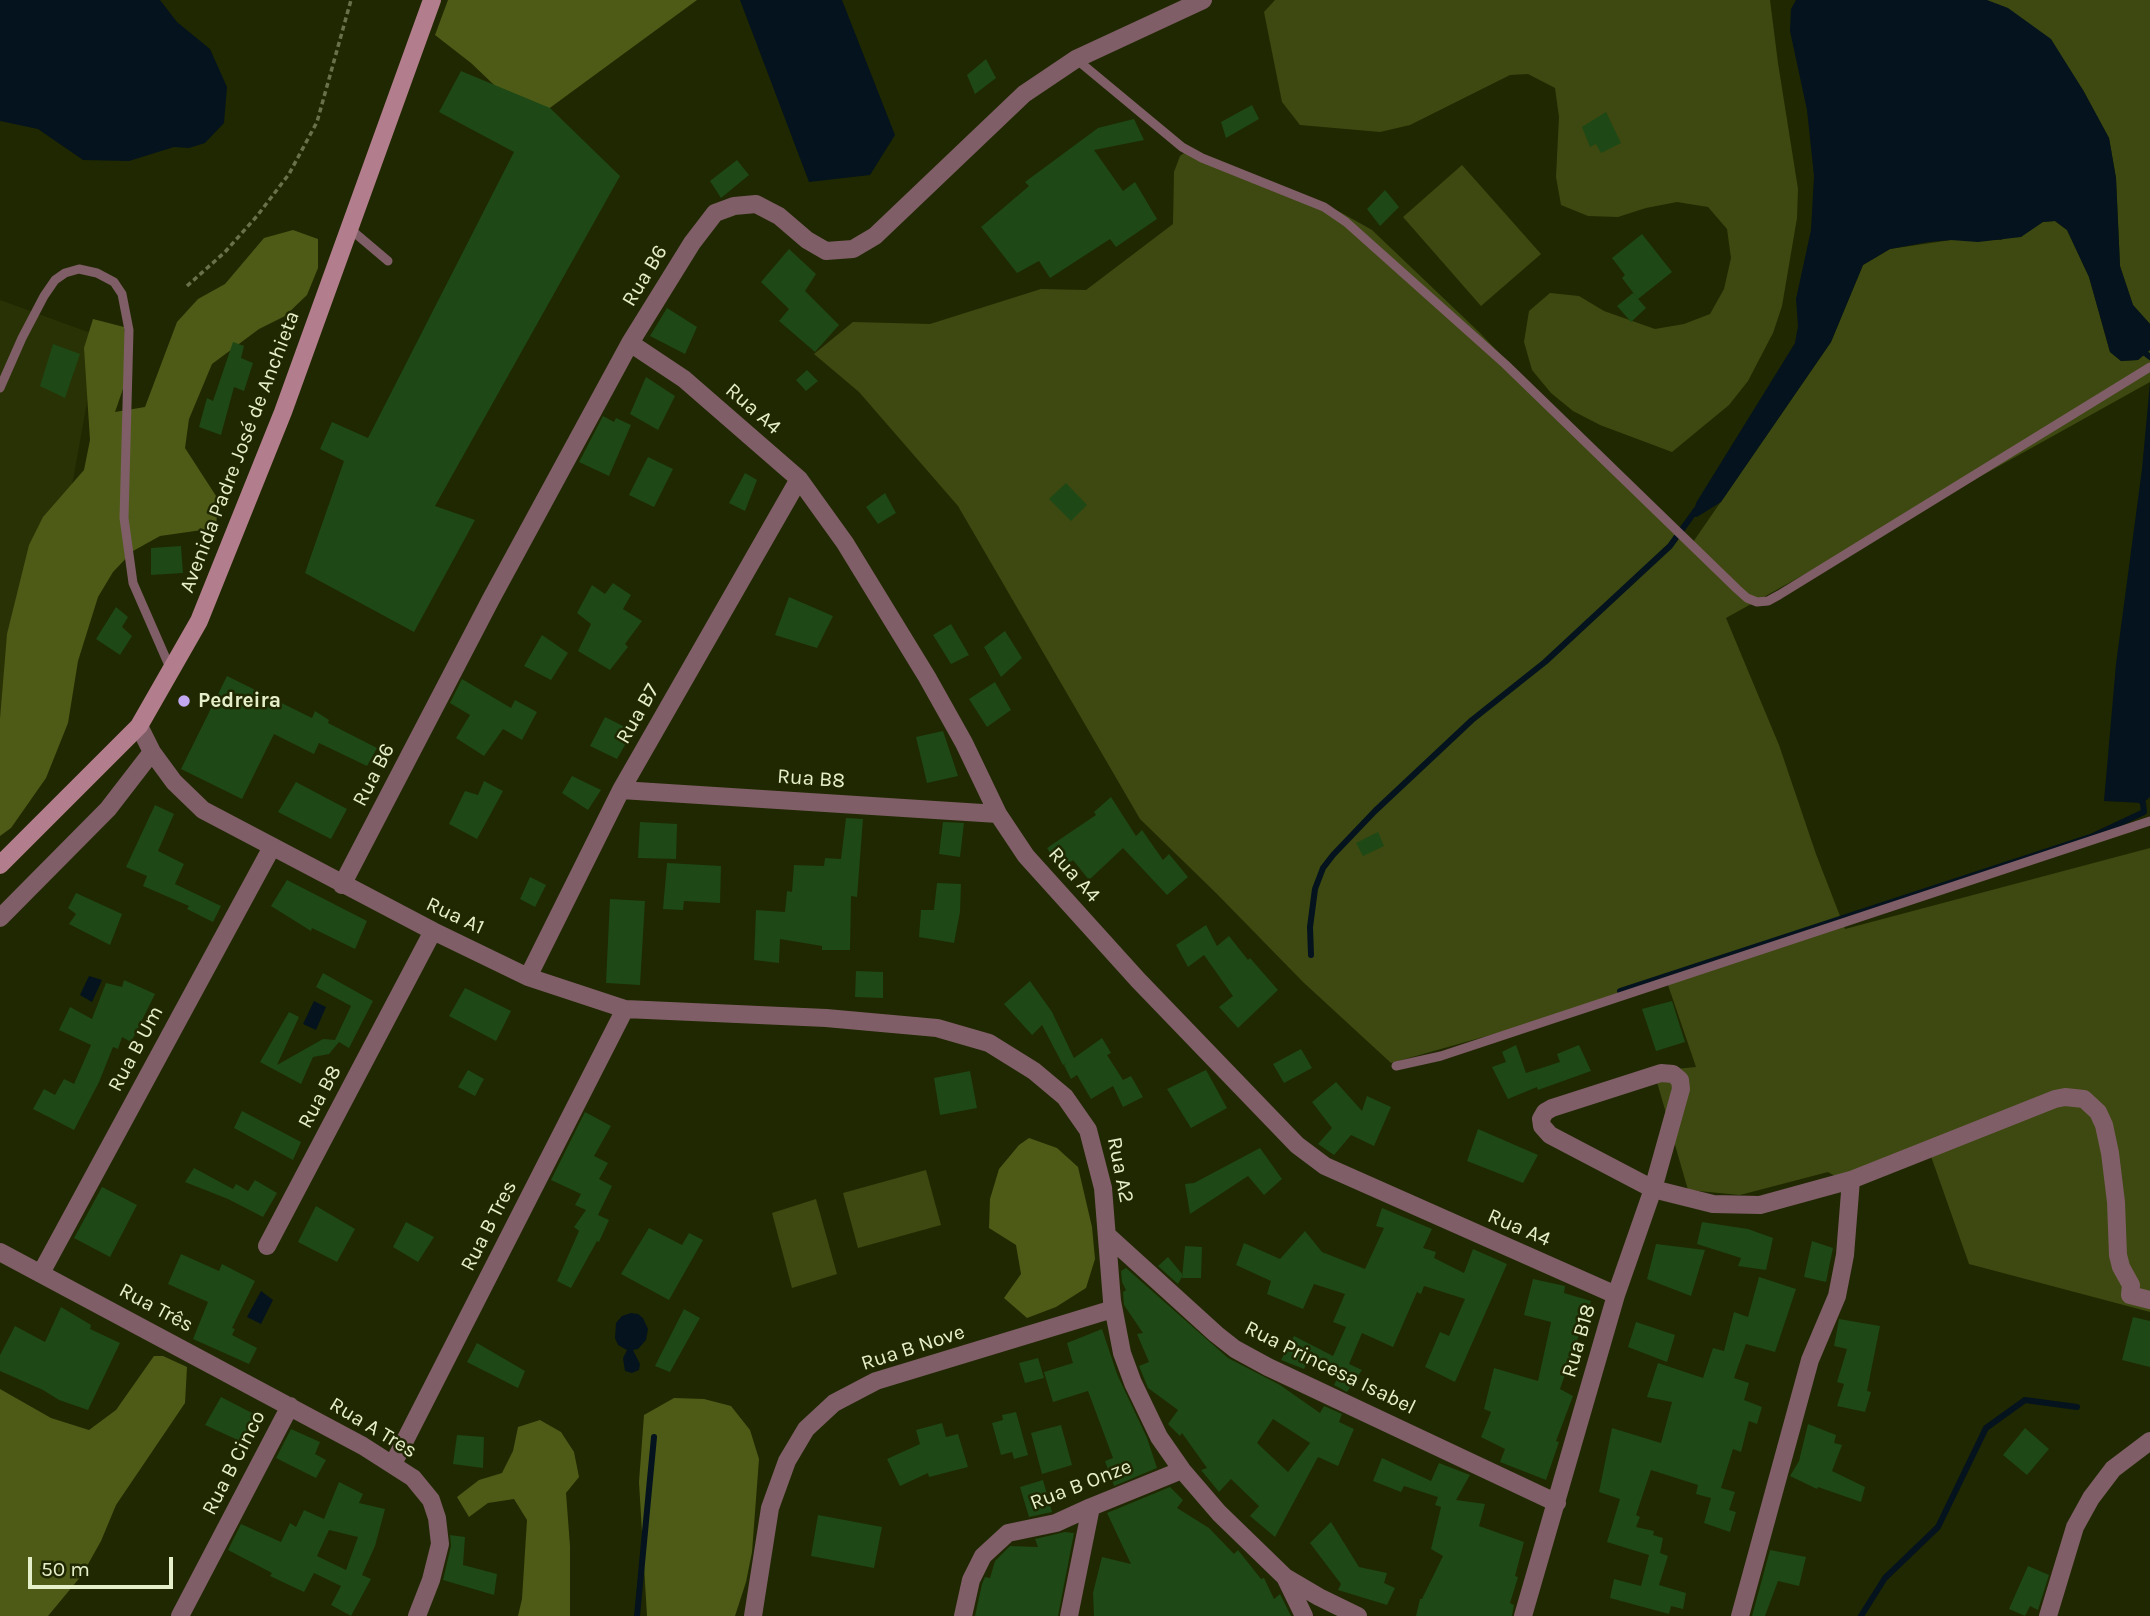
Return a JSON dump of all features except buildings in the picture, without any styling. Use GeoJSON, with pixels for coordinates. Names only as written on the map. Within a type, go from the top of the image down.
{"type":"FeatureCollection","features":[{"type":"Feature","properties":{"kind":"main road","name":"Avenida Padre José de Anchieta"},"geometry":{"type":"LineString","coordinates":[[0,865],[139,726],[199,621],[283,412],[432,0]]}},
{"type":"Feature","properties":{"kind":"street","name":"Rua B6"},"geometry":{"type":"LineString","coordinates":[[342,885],[491,599],[630,343],[692,243],[715,213],[734,206],[756,204],[779,216],[807,240],[826,251],[853,249],[875,236],[1024,94],[1076,59],[1203,0]]}},
{"type":"Feature","properties":{"kind":"street","name":"Rua A4"},"geometry":{"type":"LineString","coordinates":[[630,343],[684,379],[799,479],[845,543],[927,677],[964,743],[998,814],[1026,856],[1139,980],[1297,1145],[1325,1166],[1616,1295]]}},
{"type":"Feature","properties":{"kind":"street","name":"Rua B7"},"geometry":{"type":"LineString","coordinates":[[528,977],[621,790],[799,479]]}},
{"type":"Feature","properties":{"kind":"street","name":"Rua A1"},"geometry":{"type":"LineString","coordinates":[[139,726],[152,752],[174,782],[203,810],[342,885],[528,977],[625,1009]]}},
{"type":"Feature","properties":{"kind":"street"},"geometry":{"type":"LineString","coordinates":[[0,918],[108,809],[152,752]]}},
{"type":"Feature","properties":{"kind":"street","name":"Rua B8"},"geometry":{"type":"LineString","coordinates":[[621,790],[998,814]]}},
{"type":"Feature","properties":{"kind":"street","name":"Rua B Um"},"geometry":{"type":"LineString","coordinates":[[41,1273],[272,847]]}},
{"type":"Feature","properties":{"kind":"street","name":"Rua B8"},"geometry":{"type":"LineString","coordinates":[[267,1246],[433,931]]}},
{"type":"Feature","properties":{"kind":"street","name":"Rua A2"},"geometry":{"type":"LineString","coordinates":[[625,1009],[937,1028],[989,1043],[1034,1071],[1065,1097],[1088,1130],[1103,1188],[1113,1309],[1122,1353],[1133,1383],[1159,1437],[1182,1470],[1219,1513],[1284,1577]]}},
{"type":"Feature","properties":{"kind":"street","name":"Rua B Tres"},"geometry":{"type":"LineString","coordinates":[[393,1464],[625,1009]]}},
{"type":"Feature","properties":{"kind":"street","name":"Rua B18"},"geometry":{"type":"LineString","coordinates":[[1523,1616],[1616,1295],[1653,1189],[1681,1089],[1681,1080],[1673,1074],[1661,1073],[1545,1112],[1541,1119],[1542,1126],[1550,1135],[1653,1189]]}},
{"type":"Feature","properties":{"kind":"street"},"geometry":{"type":"LineString","coordinates":[[1653,1189],[1713,1204],[1760,1205],[1851,1180],[2055,1099],[2084,1099],[2098,1112],[2104,1125],[2116,1202],[2118,1255],[2131,1285],[2130,1295],[2150,1300]]}},
{"type":"Feature","properties":{"kind":"street"},"geometry":{"type":"LineString","coordinates":[[1740,1616],[1810,1360],[1837,1296],[1845,1255],[1851,1180]]}},
{"type":"Feature","properties":{"kind":"street","name":"Rua Princesa Isabel"},"geometry":{"type":"LineString","coordinates":[[1108,1236],[1235,1349],[1557,1503]]}},
{"type":"Feature","properties":{"kind":"street","name":"Rua Três"},"geometry":{"type":"LineString","coordinates":[[0,1252],[290,1406]]}},
{"type":"Feature","properties":{"kind":"street","name":"Rua B Nove"},"geometry":{"type":"LineString","coordinates":[[753,1616],[770,1508],[787,1461],[806,1429],[834,1403],[876,1381],[1113,1309]]}},
{"type":"Feature","properties":{"kind":"street","name":"Rua A Tres"},"geometry":{"type":"LineString","coordinates":[[290,1406],[393,1464],[413,1478],[431,1500],[437,1518],[440,1544],[431,1580],[417,1616]]}},
{"type":"Feature","properties":{"kind":"street","name":"Rua B Cinco"},"geometry":{"type":"LineString","coordinates":[[180,1616],[290,1406]]}},
{"type":"Feature","properties":{"kind":"street"},"geometry":{"type":"LineString","coordinates":[[2048,1616],[2075,1527],[2091,1498],[2113,1469],[2150,1441]]}},
{"type":"Feature","properties":{"kind":"street","name":"Rua B Onze"},"geometry":{"type":"LineString","coordinates":[[963,1616],[971,1580],[983,1556],[1008,1534],[1056,1523],[1182,1470]]}},
{"type":"Feature","properties":{"kind":"street"},"geometry":{"type":"LineString","coordinates":[[1069,1616],[1091,1507]]}},
{"type":"Feature","properties":{"kind":"street"},"geometry":{"type":"LineString","coordinates":[[1284,1577],[1304,1616]]}},
{"type":"Feature","properties":{"kind":"street"},"geometry":{"type":"LineString","coordinates":[[1284,1577],[1358,1616]]}},
{"type":"Feature","properties":{"kind":"lane"},"geometry":{"type":"LineString","coordinates":[[1076,59],[1182,147],[1202,158],[1324,207],[1346,222],[1505,364],[1737,589],[1757,602],[1768,601],[1790,588],[2150,367]]}},
{"type":"Feature","properties":{"kind":"lane"},"geometry":{"type":"LineString","coordinates":[[349,228],[388,261]]}},
{"type":"Feature","properties":{"kind":"lane"},"geometry":{"type":"LineString","coordinates":[[0,388],[22,338],[55,280],[65,273],[79,269],[97,273],[114,282],[122,294],[129,330],[124,519],[134,583],[172,672]]}},
{"type":"Feature","properties":{"kind":"lane"},"geometry":{"type":"LineString","coordinates":[[1396,1066],[1441,1056],[2150,821]]}},
{"type":"Feature","properties":{"kind":"path"},"geometry":{"type":"LineString","coordinates":[[187,286],[225,251],[257,216],[289,174],[317,122],[351,0]]}},
{"type":"Feature","properties":{"kind":"shaded area"},"geometry":{"type":"Polygon","coordinates":[[[448,0],[697,0],[532,121],[471,63],[435,35],[448,0]]]}},
{"type":"Feature","properties":{"kind":"shaded area"},"geometry":{"type":"Polygon","coordinates":[[[1275,0],[1770,0],[1798,189],[1797,218],[1782,306],[1773,333],[1748,381],[1729,405],[1672,452],[1600,425],[1573,411],[1551,393],[1532,370],[1524,342],[1529,311],[1550,293],[1579,296],[1604,311],[1655,329],[1684,324],[1710,314],[1724,289],[1731,258],[1727,229],[1708,207],[1677,202],[1618,217],[1588,216],[1561,205],[1556,177],[1559,117],[1555,88],[1528,74],[1510,75],[1410,125],[1380,132],[1300,125],[1282,102],[1264,12],[1275,0]]]}},
{"type":"Feature","properties":{"kind":"shaded area"},"geometry":{"type":"Polygon","coordinates":[[[1987,0],[2150,0],[2150,324],[2133,305],[2120,266],[2116,178],[2109,138],[2083,90],[1987,0]]]}},
{"type":"Feature","properties":{"kind":"shaded area"},"geometry":{"type":"Polygon","coordinates":[[[1187,151],[1340,212],[1372,230],[1479,332],[1583,440],[1691,545],[1831,342],[1863,265],[1890,249],[1951,240],[2001,240],[2043,222],[2055,221],[2067,230],[2089,277],[2110,352],[2121,361],[2138,360],[2150,350],[2150,382],[1726,618],[1779,745],[1845,929],[2150,848],[2150,1312],[1969,1264],[1927,1145],[1840,1179],[1828,1172],[1740,1195],[1688,1190],[1657,1082],[1665,1070],[1696,1067],[1668,985],[1391,1063],[1303,982],[1140,819],[958,506],[859,392],[814,354],[853,322],[930,324],[1041,289],[1086,290],[1173,224],[1174,172],[1180,156],[1187,151]]]}},
{"type":"Feature","properties":{"kind":"shaded area"},"geometry":{"type":"Polygon","coordinates":[[[1462,165],[1541,254],[1481,306],[1403,217],[1462,165]]]}},
{"type":"Feature","properties":{"kind":"shaded area"},"geometry":{"type":"Polygon","coordinates":[[[293,230],[318,239],[318,268],[307,295],[285,316],[259,329],[212,364],[189,419],[185,448],[218,499],[216,528],[160,536],[133,551],[113,572],[98,597],[78,661],[68,723],[46,778],[11,828],[0,836],[0,719],[7,634],[29,545],[43,517],[84,470],[90,440],[84,348],[93,319],[124,327],[129,357],[124,386],[115,412],[145,407],[177,322],[198,299],[225,284],[264,238],[293,230]]]}},
{"type":"Feature","properties":{"kind":"shaded area"},"geometry":{"type":"Polygon","coordinates":[[[0,300],[99,336],[15,799],[0,812],[0,300]]]}},
{"type":"Feature","properties":{"kind":"shaded area"},"geometry":{"type":"Polygon","coordinates":[[[1029,1138],[1057,1148],[1078,1167],[1092,1227],[1095,1259],[1086,1288],[1056,1307],[1027,1318],[1004,1298],[1021,1274],[1016,1245],[989,1228],[990,1199],[999,1169],[1019,1145],[1029,1138]]]}},
{"type":"Feature","properties":{"kind":"shaded area"},"geometry":{"type":"Polygon","coordinates":[[[926,1170],[941,1225],[858,1248],[843,1193],[926,1170]]]}},
{"type":"Feature","properties":{"kind":"shaded area"},"geometry":{"type":"Polygon","coordinates":[[[816,1199],[837,1274],[792,1288],[772,1213],[816,1199]]]}},
{"type":"Feature","properties":{"kind":"shaded area"},"geometry":{"type":"Polygon","coordinates":[[[154,1356],[163,1356],[187,1367],[185,1403],[116,1505],[101,1541],[82,1575],[48,1616],[0,1616],[0,1389],[51,1418],[89,1430],[116,1410],[154,1356]]]}},
{"type":"Feature","properties":{"kind":"shaded area"},"geometry":{"type":"Polygon","coordinates":[[[674,1398],[704,1399],[731,1406],[750,1430],[759,1459],[752,1552],[735,1616],[647,1616],[639,1482],[644,1415],[674,1398]]]}},
{"type":"Feature","properties":{"kind":"shaded area"},"geometry":{"type":"Polygon","coordinates":[[[540,1420],[561,1432],[574,1452],[579,1477],[566,1493],[570,1546],[570,1616],[518,1616],[522,1599],[527,1520],[514,1499],[488,1503],[469,1517],[457,1497],[479,1480],[502,1473],[513,1451],[518,1427],[540,1420]]]}},
{"type":"Feature","properties":{"kind":"water"},"geometry":{"type":"Polygon","coordinates":[[[0,0],[160,0],[177,22],[210,49],[227,87],[224,123],[205,143],[189,148],[174,147],[129,161],[83,160],[38,129],[0,121],[0,0]]]}},
{"type":"Feature","properties":{"kind":"water"},"geometry":{"type":"Polygon","coordinates":[[[740,0],[842,0],[895,135],[870,175],[809,182],[740,0]]]}},
{"type":"Feature","properties":{"kind":"water"},"geometry":{"type":"Polygon","coordinates":[[[1796,0],[1987,0],[2008,8],[2051,39],[2109,138],[2116,178],[2120,266],[2133,305],[2150,324],[2150,350],[2138,360],[2121,361],[2110,352],[2089,277],[2067,230],[2055,221],[2043,222],[2021,237],[1978,242],[1929,242],[1890,249],[1863,265],[1831,342],[1721,502],[1697,517],[1693,516],[1696,503],[1795,343],[1798,326],[1796,299],[1811,230],[1814,176],[1807,110],[1790,31],[1791,9],[1796,0]]]}},
{"type":"Feature","properties":{"kind":"water"},"geometry":{"type":"Polygon","coordinates":[[[2150,383],[2150,797],[2143,803],[2104,801],[2116,664],[2142,469],[2150,383]]]}},
{"type":"Feature","properties":{"kind":"water"},"geometry":{"type":"Polygon","coordinates":[[[89,976],[102,980],[92,1002],[80,995],[89,976]]]}},
{"type":"Feature","properties":{"kind":"water"},"geometry":{"type":"Polygon","coordinates":[[[314,1001],[326,1007],[316,1030],[303,1024],[314,1001]]]}},
{"type":"Feature","properties":{"kind":"water"},"geometry":{"type":"Polygon","coordinates":[[[261,1291],[273,1300],[261,1324],[247,1317],[261,1291]]]}},
{"type":"Feature","properties":{"kind":"water"},"geometry":{"type":"Polygon","coordinates":[[[631,1313],[643,1318],[648,1329],[646,1340],[638,1349],[633,1350],[640,1364],[639,1370],[632,1373],[625,1371],[623,1358],[627,1350],[618,1345],[615,1338],[616,1323],[622,1316],[631,1313]]]}},
{"type":"Feature","properties":{"kind":"waterway"},"geometry":{"type":"LineString","coordinates":[[2140,349],[2150,357]]}},
{"type":"Feature","properties":{"kind":"waterway"},"geometry":{"type":"LineString","coordinates":[[1311,955],[1310,927],[1315,889],[1323,868],[1333,855],[1375,811],[1472,720],[1545,662],[1670,546],[1696,510]]}},
{"type":"Feature","properties":{"kind":"waterway"},"geometry":{"type":"LineString","coordinates":[[1620,991],[2093,836],[2144,812],[2143,803],[2139,799]]}},
{"type":"Feature","properties":{"kind":"waterway"},"geometry":{"type":"LineString","coordinates":[[1861,1616],[1885,1578],[1938,1527],[1986,1428],[2025,1400],[2077,1407]]}},
{"type":"Feature","properties":{"kind":"waterway"},"geometry":{"type":"LineString","coordinates":[[637,1616],[654,1437]]}},
{"type":"Feature","properties":{"kind":"place","name":"Pedreira"},"geometry":{"type":"Point","coordinates":[184,701]}}]}
